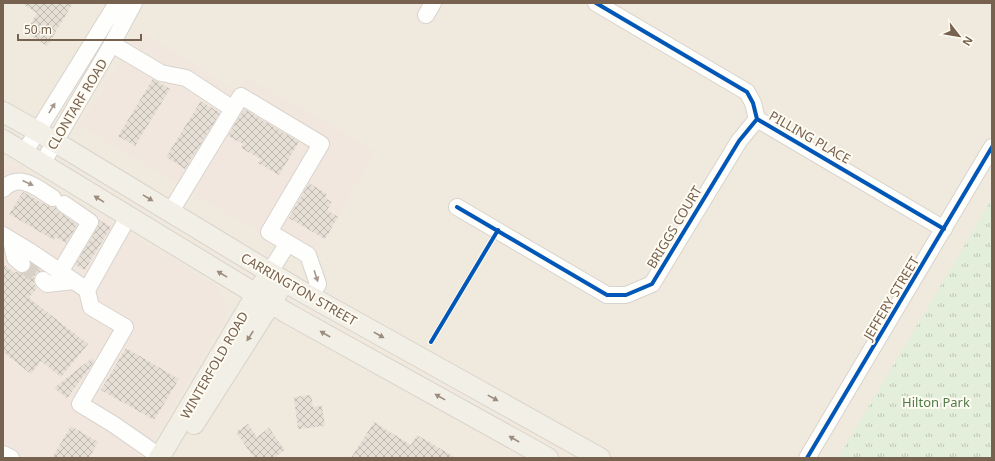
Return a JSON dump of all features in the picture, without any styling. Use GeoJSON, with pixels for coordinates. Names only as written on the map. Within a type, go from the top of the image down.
{"type":"FeatureCollection","features":[{"type":"Feature","properties":{"kind":"main road","name":"CARRINGTON STREET"},"geometry":{"type":"LineString","coordinates":[[3,112],[171,211],[310,297],[600,458]]}},
{"type":"Feature","properties":{"kind":"main road","name":"CARRINGTON STREET"},"geometry":{"type":"LineString","coordinates":[[10,147],[42,164],[264,299],[548,458]]}},
{"type":"Feature","properties":{"kind":"main road","name":"WINTERFOLD ROAD"},"geometry":{"type":"LineString","coordinates":[[163,458],[277,277]]}},
{"type":"Feature","properties":{"kind":"street","name":"CLONTARF ROAD"},"geometry":{"type":"LineString","coordinates":[[10,147],[37,131],[117,3]]}},
{"type":"Feature","properties":{"kind":"street","name":"CLONTARF ROAD"},"geometry":{"type":"LineString","coordinates":[[42,164],[112,44],[134,3]]}},
{"type":"Feature","properties":{"kind":"street","name":"PILLING PLACE"},"geometry":{"type":"LineString","coordinates":[[596,3],[747,92],[753,103],[757,118],[944,229]]}},
{"type":"Feature","properties":{"kind":"street"},"geometry":{"type":"LineString","coordinates":[[112,44],[161,72],[186,78],[233,109]]}},
{"type":"Feature","properties":{"kind":"street"},"geometry":{"type":"LineString","coordinates":[[171,211],[241,96],[322,144],[269,232],[308,255],[318,284],[310,297]]}},
{"type":"Feature","properties":{"kind":"street","name":"BRIGGS COURT"},"geometry":{"type":"LineString","coordinates":[[458,207],[607,295],[626,295],[652,284],[738,141],[757,118]]}},
{"type":"Feature","properties":{"kind":"street","name":"JEFFERY STREET"},"geometry":{"type":"LineString","coordinates":[[807,458],[992,147]]}},
{"type":"Feature","properties":{"kind":"street"},"geometry":{"type":"LineString","coordinates":[[3,189],[8,184],[21,180],[27,182],[90,222],[60,272]]}},
{"type":"Feature","properties":{"kind":"street"},"geometry":{"type":"LineString","coordinates":[[80,286],[128,217]]}},
{"type":"Feature","properties":{"kind":"street"},"geometry":{"type":"LineString","coordinates":[[7,238],[80,286],[91,307],[125,327],[80,404],[113,424],[163,458]]}},
{"type":"Feature","properties":{"kind":"street"},"geometry":{"type":"LineString","coordinates":[[7,238],[15,258],[22,264]]}},
{"type":"Feature","properties":{"kind":"street"},"geometry":{"type":"LineString","coordinates":[[277,277],[288,243]]}},
{"type":"Feature","properties":{"kind":"street"},"geometry":{"type":"LineString","coordinates":[[43,280],[47,284],[80,286]]}},
{"type":"Feature","properties":{"kind":"street"},"geometry":{"type":"LineString","coordinates":[[3,454],[11,458]]}},
{"type":"Feature","properties":{"kind":"shaded area"},"geometry":{"type":"Polygon","coordinates":[[[3,3],[992,3],[992,458],[3,458],[3,3]]]}},
{"type":"Feature","properties":{"kind":"shaded area"},"geometry":{"type":"Polygon","coordinates":[[[140,31],[236,91],[246,77],[375,151],[311,263],[80,126],[140,31]]]}},
{"type":"Feature","properties":{"kind":"shaded area"},"geometry":{"type":"Polygon","coordinates":[[[3,165],[15,165],[215,286],[223,297],[226,312],[224,319],[142,458],[3,458],[3,165]]]}},
{"type":"Feature","properties":{"kind":"green space","name":"Hilton Park"},"geometry":{"type":"Polygon","coordinates":[[[992,199],[992,458],[838,458],[992,199]]]}},
{"type":"Feature","properties":{"kind":"building"},"geometry":{"type":"Polygon","coordinates":[[[21,3],[73,3],[47,46],[26,32],[37,13],[21,3]]]}},
{"type":"Feature","properties":{"kind":"building"},"geometry":{"type":"Polygon","coordinates":[[[153,79],[170,89],[135,146],[118,136],[153,79]]]}},
{"type":"Feature","properties":{"kind":"building"},"geometry":{"type":"Polygon","coordinates":[[[201,101],[220,113],[185,169],[166,157],[201,101]]]}},
{"type":"Feature","properties":{"kind":"building"},"geometry":{"type":"Polygon","coordinates":[[[244,109],[299,142],[279,175],[258,163],[261,159],[241,148],[243,144],[228,136],[244,109]]]}},
{"type":"Feature","properties":{"kind":"building"},"geometry":{"type":"Polygon","coordinates":[[[309,183],[327,194],[325,198],[332,202],[327,210],[338,217],[325,239],[289,218],[309,183]]]}},
{"type":"Feature","properties":{"kind":"building"},"geometry":{"type":"Polygon","coordinates":[[[23,192],[48,206],[55,207],[59,212],[77,225],[66,243],[55,237],[54,240],[9,214],[23,192]]]}},
{"type":"Feature","properties":{"kind":"building"},"geometry":{"type":"Polygon","coordinates":[[[99,220],[111,227],[85,270],[75,265],[98,227],[99,220]]]}},
{"type":"Feature","properties":{"kind":"building"},"geometry":{"type":"Polygon","coordinates":[[[3,264],[15,273],[26,273],[31,264],[41,271],[34,277],[34,283],[37,288],[29,298],[88,344],[61,377],[41,361],[31,374],[3,352],[3,264]]]}},
{"type":"Feature","properties":{"kind":"building"},"geometry":{"type":"Polygon","coordinates":[[[126,348],[179,379],[154,420],[101,390],[126,348]]]}},
{"type":"Feature","properties":{"kind":"building"},"geometry":{"type":"Polygon","coordinates":[[[92,358],[94,361],[89,369],[67,398],[54,388],[92,358]]]}},
{"type":"Feature","properties":{"kind":"building"},"geometry":{"type":"Polygon","coordinates":[[[311,395],[313,407],[322,406],[325,426],[298,429],[294,397],[311,395]]]}},
{"type":"Feature","properties":{"kind":"building"},"geometry":{"type":"Polygon","coordinates":[[[374,422],[411,445],[417,435],[456,458],[351,458],[374,422]]]}},
{"type":"Feature","properties":{"kind":"building"},"geometry":{"type":"Polygon","coordinates":[[[248,424],[257,437],[269,428],[285,450],[274,458],[254,458],[236,432],[248,424]]]}},
{"type":"Feature","properties":{"kind":"building"},"geometry":{"type":"Polygon","coordinates":[[[71,426],[98,442],[89,458],[52,458],[71,426]]]}},
{"type":"Feature","properties":{"kind":"tunnel"},"geometry":{"type":"LineString","coordinates":[[22,264],[43,280]]}},
{"type":"Feature","properties":{"kind":"cycle path"},"geometry":{"type":"LineString","coordinates":[[596,3],[747,92],[753,103],[757,119],[944,229]]}},
{"type":"Feature","properties":{"kind":"cycle path"},"geometry":{"type":"LineString","coordinates":[[457,207],[607,295],[626,295],[652,284],[739,141],[757,119]]}},
{"type":"Feature","properties":{"kind":"cycle path"},"geometry":{"type":"LineString","coordinates":[[807,458],[992,147]]}},
{"type":"Feature","properties":{"kind":"cycle path"},"geometry":{"type":"LineString","coordinates":[[431,342],[498,230]]}}]}
